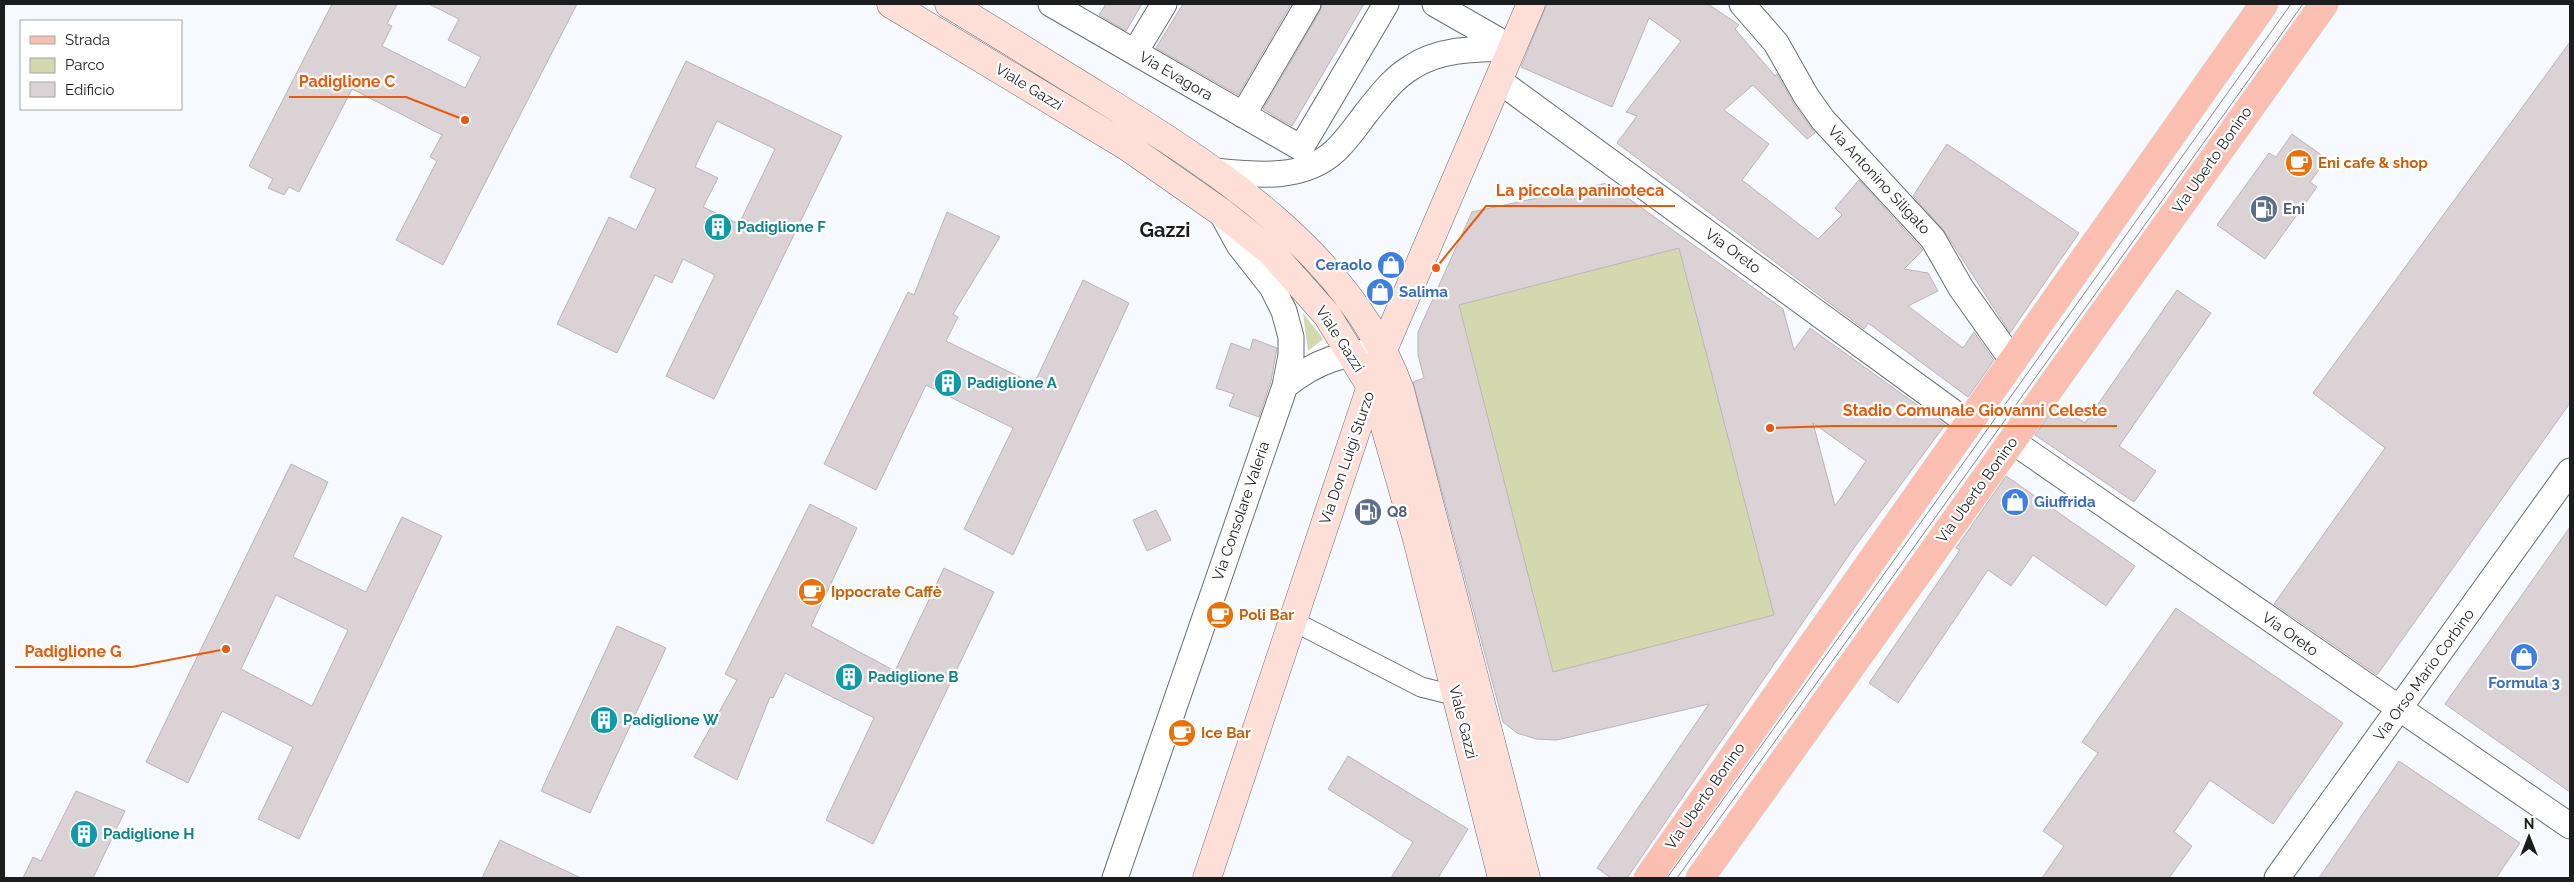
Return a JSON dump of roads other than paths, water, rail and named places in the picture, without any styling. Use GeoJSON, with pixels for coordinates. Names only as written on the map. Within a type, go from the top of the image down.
{"type":"FeatureCollection","features":[{"type":"Feature","properties":{"kind":"main road","name":"Viale Gazzi"},"geometry":{"type":"LineString","coordinates":[[891,4],[1128,147],[1221,212],[1270,251],[1327,315],[1371,387],[1404,489],[1502,878]]}},
{"type":"Feature","properties":{"kind":"main road","name":"Viale Gazzi"},"geometry":{"type":"LineString","coordinates":[[949,4],[1143,123],[1215,171],[1285,228],[1356,304],[1383,350],[1402,399],[1526,878]]}},
{"type":"Feature","properties":{"kind":"main road"},"geometry":{"type":"LineString","coordinates":[[1512,48],[1531,4]]}},
{"type":"Feature","properties":{"kind":"main road","name":"Via Uberto Bonino"},"geometry":{"type":"LineString","coordinates":[[1648,878],[2264,4]]}},
{"type":"Feature","properties":{"kind":"main road","name":"Via Uberto Bonino"},"geometry":{"type":"LineString","coordinates":[[1700,878],[2324,4]]}},
{"type":"Feature","properties":{"kind":"main road","name":"Via Don Luigi Sturzo"},"geometry":{"type":"LineString","coordinates":[[1207,878],[1383,350],[1512,48]]}},
{"type":"Feature","properties":{"kind":"street","name":"Via Evagora"},"geometry":{"type":"LineString","coordinates":[[1051,4],[1301,148],[1386,4]]}},
{"type":"Feature","properties":{"kind":"street"},"geometry":{"type":"LineString","coordinates":[[1136,52],[1164,4]]}},
{"type":"Feature","properties":{"kind":"street"},"geometry":{"type":"LineString","coordinates":[[1243,115],[1308,4]]}},
{"type":"Feature","properties":{"kind":"street"},"geometry":{"type":"LineString","coordinates":[[1435,4],[1512,48]]}},
{"type":"Feature","properties":{"kind":"street","name":"Via Antonino Siligato"},"geometry":{"type":"LineString","coordinates":[[1742,4],[1776,43],[1806,96],[1823,120],[1933,239],[1961,288],[2012,360]]}},
{"type":"Feature","properties":{"kind":"street"},"geometry":{"type":"LineString","coordinates":[[1215,171],[1277,174],[1308,169],[1336,150],[1391,83],[1413,66],[1437,56],[1466,50],[1512,48]]}},
{"type":"Feature","properties":{"kind":"street","name":"Via Oreto"},"geometry":{"type":"LineString","coordinates":[[1498,80],[1968,423]]}},
{"type":"Feature","properties":{"kind":"street","name":"Via Consolare Valeria"},"geometry":{"type":"LineString","coordinates":[[1115,878],[1285,386],[1291,354],[1290,337],[1284,310],[1272,287],[1239,245],[1221,212]]}},
{"type":"Feature","properties":{"kind":"street"},"geometry":{"type":"LineString","coordinates":[[1285,386],[1313,366],[1350,353],[1383,350]]}},
{"type":"Feature","properties":{"kind":"street","name":"Via Oreto"},"geometry":{"type":"LineString","coordinates":[[2012,441],[2399,710],[2570,826]]}},
{"type":"Feature","properties":{"kind":"street","name":"Via Orso Mario Corbino"},"geometry":{"type":"LineString","coordinates":[[2277,878],[2570,472]]}},
{"type":"Feature","properties":{"kind":"street"},"geometry":{"type":"LineString","coordinates":[[1293,621],[1421,687],[1457,696]]}},
{"type":"Feature","properties":{"kind":"tram line"},"geometry":{"type":"LineString","coordinates":[[1667,878],[2291,4]]}},
{"type":"Feature","properties":{"kind":"tram line"},"geometry":{"type":"LineString","coordinates":[[1677,878],[2303,4]]}},
{"type":"Feature","properties":{"kind":"place","name":"Padiglione C"},"geometry":{"type":"Point","coordinates":[465,120]}},
{"type":"Feature","properties":{"kind":"place","name":"Eni cafe & shop"},"geometry":{"type":"Point","coordinates":[2299,163]}},
{"type":"Feature","properties":{"kind":"place","name":"Eni"},"geometry":{"type":"Point","coordinates":[2264,209]}},
{"type":"Feature","properties":{"kind":"place","name":"Padiglione F"},"geometry":{"type":"Point","coordinates":[718,227]}},
{"type":"Feature","properties":{"kind":"place","name":"Ceraolo"},"geometry":{"type":"Point","coordinates":[1391,265]}},
{"type":"Feature","properties":{"kind":"place","name":"La piccola paninoteca"},"geometry":{"type":"Point","coordinates":[1436,268]}},
{"type":"Feature","properties":{"kind":"place","name":"Salima"},"geometry":{"type":"Point","coordinates":[1380,292]}},
{"type":"Feature","properties":{"kind":"place","name":"Padiglione A"},"geometry":{"type":"Point","coordinates":[948,383]}},
{"type":"Feature","properties":{"kind":"place","name":"Stadio Comunale Giovanni Celeste"},"geometry":{"type":"Point","coordinates":[1770,428]}},
{"type":"Feature","properties":{"kind":"place","name":"Giuffrida"},"geometry":{"type":"Point","coordinates":[2015,502]}},
{"type":"Feature","properties":{"kind":"place","name":"Q8"},"geometry":{"type":"Point","coordinates":[1368,512]}},
{"type":"Feature","properties":{"kind":"place","name":"Ippocrate Caffè"},"geometry":{"type":"Point","coordinates":[812,592]}},
{"type":"Feature","properties":{"kind":"place","name":"Poli Bar"},"geometry":{"type":"Point","coordinates":[1220,615]}},
{"type":"Feature","properties":{"kind":"place","name":"Padiglione G"},"geometry":{"type":"Point","coordinates":[226,649]}},
{"type":"Feature","properties":{"kind":"place","name":"Formula 3"},"geometry":{"type":"Point","coordinates":[2524,657]}},
{"type":"Feature","properties":{"kind":"place","name":"Padiglione B"},"geometry":{"type":"Point","coordinates":[849,677]}},
{"type":"Feature","properties":{"kind":"place","name":"Padiglione W"},"geometry":{"type":"Point","coordinates":[604,720]}},
{"type":"Feature","properties":{"kind":"place","name":"Ice Bar"},"geometry":{"type":"Point","coordinates":[1182,733]}},
{"type":"Feature","properties":{"kind":"place","name":"Padiglione H"},"geometry":{"type":"Point","coordinates":[84,834]}},
{"type":"Feature","properties":{"kind":"district","name":"Gazzi"},"geometry":{"type":"Point","coordinates":[1165,230]}}]}
